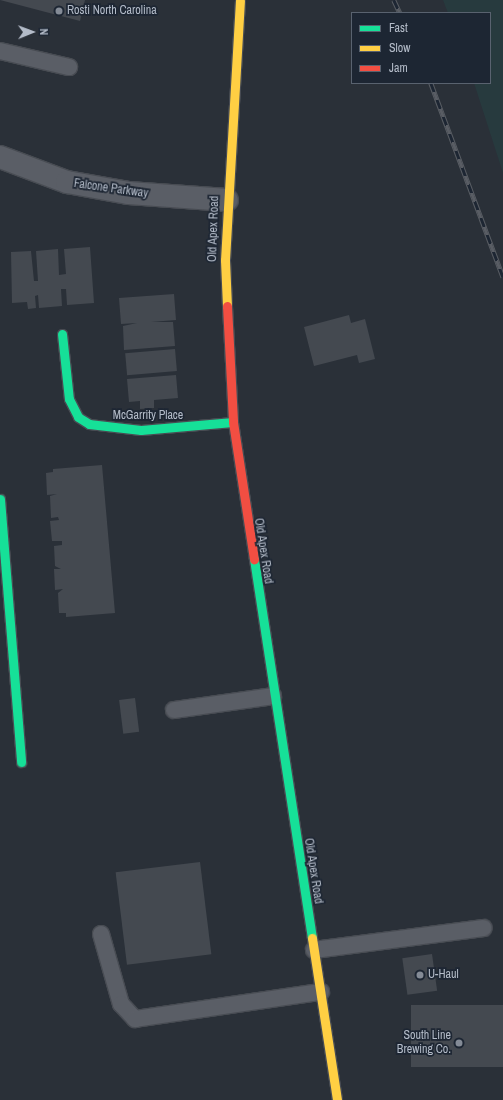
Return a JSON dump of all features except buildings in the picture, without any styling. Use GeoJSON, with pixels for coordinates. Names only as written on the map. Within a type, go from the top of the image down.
{"type":"FeatureCollection","features":[{"type":"Feature","properties":{"kind":"street","name":"Old Apex Road"},"geometry":{"type":"LineString","coordinates":[[240,0],[227,200],[225,314],[233,422],[273,696],[337,1100]]}},
{"type":"Feature","properties":{"kind":"street","name":"Falcone Parkway"},"geometry":{"type":"LineString","coordinates":[[0,157],[67,182],[128,193],[227,200]]}},
{"type":"Feature","properties":{"kind":"street","name":"McGarrity Place"},"geometry":{"type":"LineString","coordinates":[[62,334],[68,399],[78,417],[89,424],[141,430],[233,422]]}},
{"type":"Feature","properties":{"kind":"street"},"geometry":{"type":"LineString","coordinates":[[0,499],[3,591],[21,762]]}},
{"type":"Feature","properties":{"kind":"lane"},"geometry":{"type":"LineString","coordinates":[[0,51],[69,67]]}},
{"type":"Feature","properties":{"kind":"lane"},"geometry":{"type":"LineString","coordinates":[[174,710],[273,696]]}},
{"type":"Feature","properties":{"kind":"lane"},"geometry":{"type":"LineString","coordinates":[[314,950],[484,928]]}},
{"type":"Feature","properties":{"kind":"lane"},"geometry":{"type":"LineString","coordinates":[[101,934],[121,1004],[136,1019],[320,992]]}},
{"type":"Feature","properties":{"kind":"green space"},"geometry":{"type":"Polygon","coordinates":[[[443,0],[503,0],[503,173],[474,84],[491,84],[491,12],[448,12],[443,0]]]}},
{"type":"Feature","properties":{"kind":"railway"},"geometry":{"type":"LineString","coordinates":[[394,0],[400,12]]}},
{"type":"Feature","properties":{"kind":"railway"},"geometry":{"type":"LineString","coordinates":[[431,84],[503,277]]}},
{"type":"Feature","properties":{"kind":"traffic: fast"},"geometry":{"type":"LineString","coordinates":[[62,334],[69,399],[78,417],[89,424],[141,430],[233,422]]}},
{"type":"Feature","properties":{"kind":"traffic: fast"},"geometry":{"type":"LineString","coordinates":[[0,499],[21,762]]}},
{"type":"Feature","properties":{"kind":"traffic: fast"},"geometry":{"type":"LineString","coordinates":[[254,559],[312,938]]}},
{"type":"Feature","properties":{"kind":"traffic: slow"},"geometry":{"type":"LineString","coordinates":[[227,306],[225,260],[240,0]]}},
{"type":"Feature","properties":{"kind":"traffic: slow"},"geometry":{"type":"LineString","coordinates":[[312,938],[337,1100]]}},
{"type":"Feature","properties":{"kind":"traffic: jam"},"geometry":{"type":"LineString","coordinates":[[227,306],[233,422],[254,559]]}},
{"type":"Feature","properties":{"kind":"place","name":"Rosti North Carolina"},"geometry":{"type":"Point","coordinates":[59,11]}},
{"type":"Feature","properties":{"kind":"place","name":"U-Haul"},"geometry":{"type":"Point","coordinates":[420,975]}},
{"type":"Feature","properties":{"kind":"place","name":"South Line Brewing Co."},"geometry":{"type":"Point","coordinates":[459,1043]}}]}
